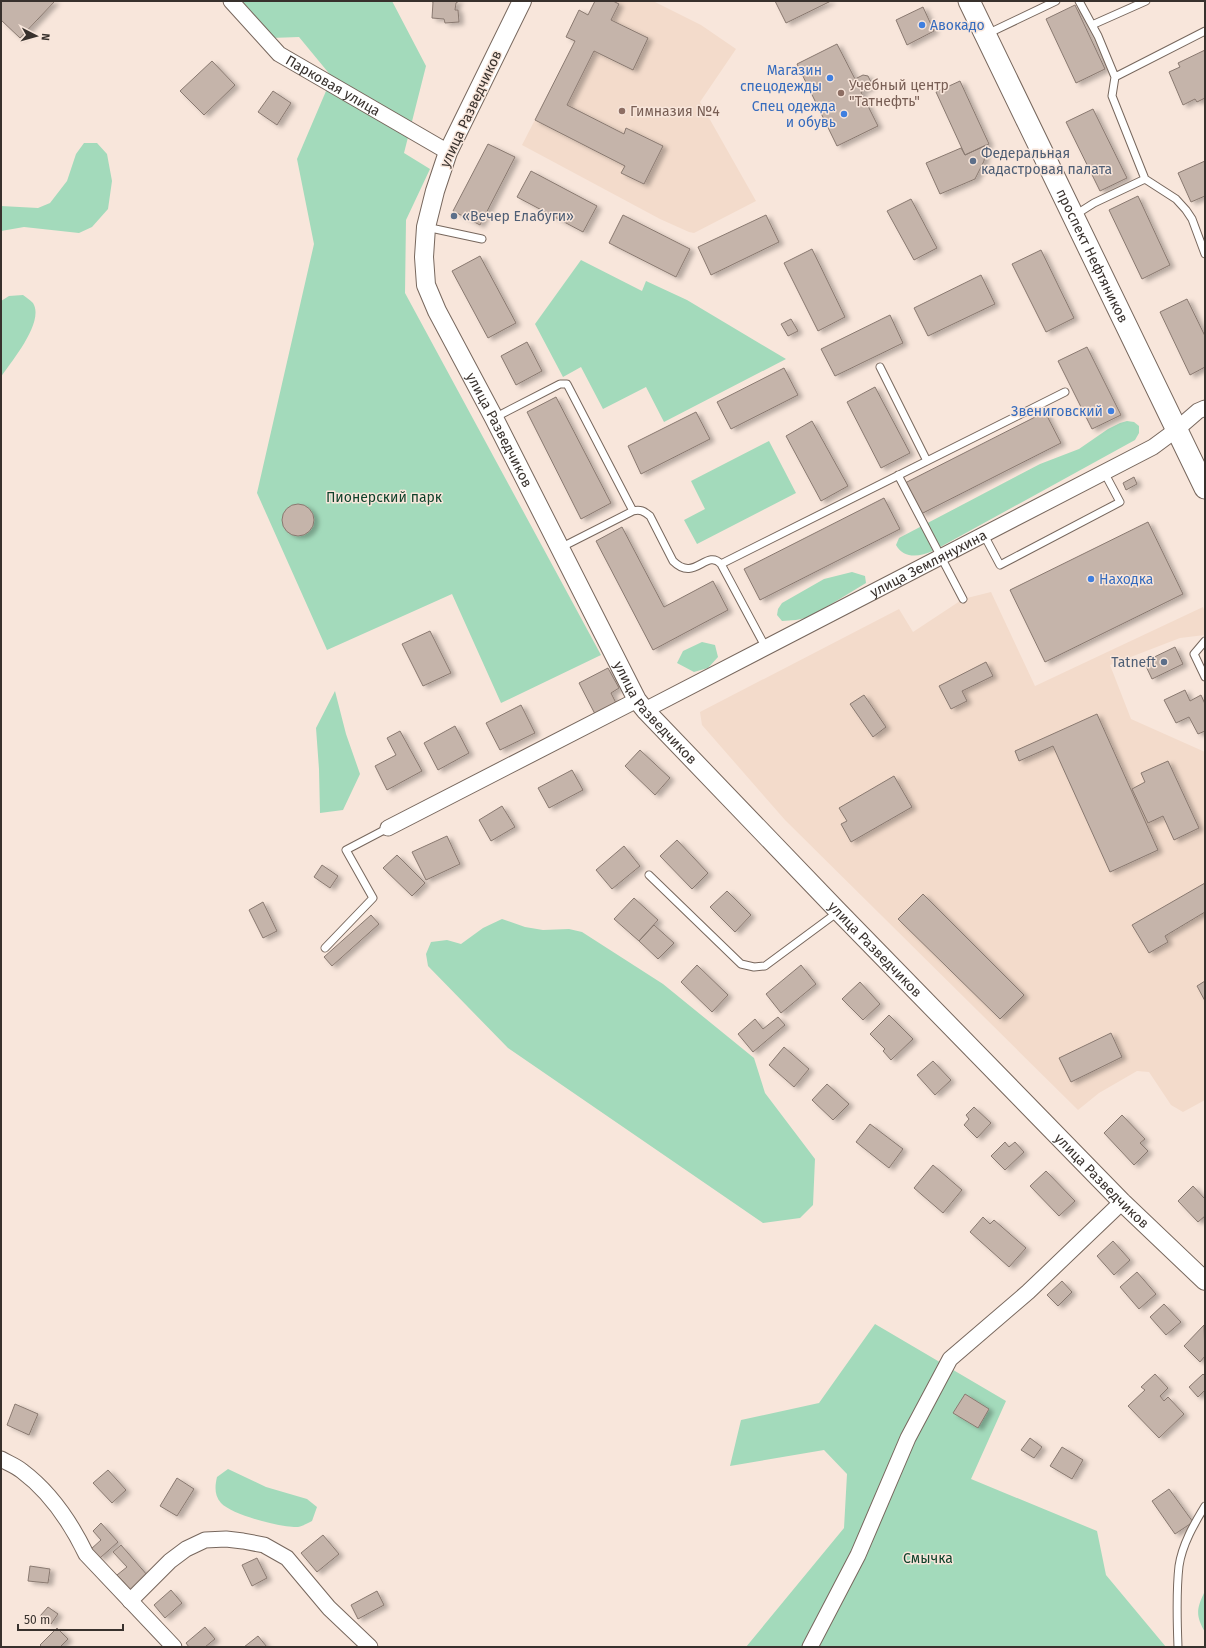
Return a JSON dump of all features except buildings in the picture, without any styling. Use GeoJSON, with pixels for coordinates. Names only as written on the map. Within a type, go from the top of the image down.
{"type":"FeatureCollection","features":[{"type":"Feature","properties":{"kind":"main road","name":"проспект Нефтяников"},"geometry":{"type":"LineString","coordinates":[[969,1],[1205,488]]}},
{"type":"Feature","properties":{"kind":"street","name":"Парковая улица"},"geometry":{"type":"LineString","coordinates":[[231,1],[279,54],[448,152]]}},
{"type":"Feature","properties":{"kind":"street","name":"улица Разведчиков"},"geometry":{"type":"LineString","coordinates":[[522,1],[448,152],[435,191],[426,227],[424,257],[426,285],[437,312],[494,418],[641,705],[838,912],[1122,1202],[1205,1281]]}},
{"type":"Feature","properties":{"kind":"street","name":"улица Землянухина"},"geometry":{"type":"LineString","coordinates":[[388,828],[641,705],[766,648],[1153,447],[1198,411],[1205,408]]}},
{"type":"Feature","properties":{"kind":"street"},"geometry":{"type":"LineString","coordinates":[[810,1647],[858,1555],[908,1438],[950,1359],[1028,1292],[1122,1202]]}},
{"type":"Feature","properties":{"kind":"street"},"geometry":{"type":"LineString","coordinates":[[1,1459],[22,1471],[41,1489],[59,1509],[78,1536],[86,1554],[174,1647]]}},
{"type":"Feature","properties":{"kind":"street"},"geometry":{"type":"LineString","coordinates":[[130,1601],[170,1561],[186,1549],[205,1540],[226,1539],[264,1545],[287,1558],[329,1608],[370,1647]]}},
{"type":"Feature","properties":{"kind":"lane"},"geometry":{"type":"LineString","coordinates":[[985,35],[1056,1]]}},
{"type":"Feature","properties":{"kind":"lane"},"geometry":{"type":"LineString","coordinates":[[1079,1],[1098,36],[1115,77],[1112,96],[1145,179],[1176,199],[1186,210],[1192,219],[1205,254]]}},
{"type":"Feature","properties":{"kind":"lane"},"geometry":{"type":"LineString","coordinates":[[1092,25],[1146,1]]}},
{"type":"Feature","properties":{"kind":"lane"},"geometry":{"type":"LineString","coordinates":[[1115,77],[1205,31]]}},
{"type":"Feature","properties":{"kind":"lane"},"geometry":{"type":"LineString","coordinates":[[1073,216],[1094,203],[1145,179]]}},
{"type":"Feature","properties":{"kind":"lane"},"geometry":{"type":"LineString","coordinates":[[426,227],[482,239]]}},
{"type":"Feature","properties":{"kind":"lane"},"geometry":{"type":"LineString","coordinates":[[880,367],[927,461]]}},
{"type":"Feature","properties":{"kind":"lane"},"geometry":{"type":"LineString","coordinates":[[494,418],[560,384],[567,384],[570,387],[633,510]]}},
{"type":"Feature","properties":{"kind":"lane"},"geometry":{"type":"LineString","coordinates":[[721,564],[1064,392]]}},
{"type":"Feature","properties":{"kind":"lane"},"geometry":{"type":"LineString","coordinates":[[984,535],[1000,565],[1120,502],[1104,472]]}},
{"type":"Feature","properties":{"kind":"lane"},"geometry":{"type":"LineString","coordinates":[[898,475],[963,599]]}},
{"type":"Feature","properties":{"kind":"lane"},"geometry":{"type":"LineString","coordinates":[[560,548],[633,510],[642,510],[650,516],[673,561],[677,565],[682,568],[692,569],[710,560],[714,560],[721,564],[766,648]]}},
{"type":"Feature","properties":{"kind":"lane"},"geometry":{"type":"LineString","coordinates":[[1205,641],[1194,654],[1205,677]]}},
{"type":"Feature","properties":{"kind":"lane"},"geometry":{"type":"LineString","coordinates":[[325,948],[373,898],[346,850],[388,828]]}},
{"type":"Feature","properties":{"kind":"lane"},"geometry":{"type":"LineString","coordinates":[[649,875],[741,964],[754,967],[765,966],[838,912]]}},
{"type":"Feature","properties":{"kind":"lane"},"geometry":{"type":"LineString","coordinates":[[1178,1647],[1179,1565],[1186,1541],[1196,1520],[1205,1506]]}},
{"type":"Feature","properties":{"kind":"shaded area","name":"Гимназия №4"},"geometry":{"type":"Polygon","coordinates":[[[595,1],[653,1],[701,25],[736,49],[700,102],[756,201],[694,233],[689,232],[660,219],[522,145],[575,42],[566,37],[579,10],[588,15],[595,1]]]}},
{"type":"Feature","properties":{"kind":"shaded area"},"geometry":{"type":"Polygon","coordinates":[[[991,592],[1035,686],[1203,607],[1205,612],[1205,635],[1180,638],[1110,665],[1131,719],[1205,752],[1205,1100],[1183,1112],[1171,1105],[1149,1072],[1137,1071],[1099,1093],[1078,1110],[785,820],[702,725],[700,712],[899,609],[913,632],[963,599],[991,592]]]}},
{"type":"Feature","properties":{"kind":"green space","name":"Пионерский парк"},"geometry":{"type":"Polygon","coordinates":[[[241,1],[392,1],[426,66],[404,153],[430,169],[406,220],[405,293],[601,655],[501,703],[452,594],[327,650],[257,493],[314,244],[297,159],[332,77],[299,37],[271,38],[241,1]]]}},
{"type":"Feature","properties":{"kind":"green space"},"geometry":{"type":"Polygon","coordinates":[[[84,143],[97,143],[107,154],[112,181],[108,209],[92,227],[79,233],[24,227],[1,231],[1,206],[38,208],[50,203],[67,181],[76,154],[84,143]]]}},
{"type":"Feature","properties":{"kind":"green space"},"geometry":{"type":"Polygon","coordinates":[[[581,260],[642,291],[646,281],[687,300],[786,359],[664,422],[646,387],[603,409],[581,367],[563,377],[535,324],[581,260]]]}},
{"type":"Feature","properties":{"kind":"green space"},"geometry":{"type":"Polygon","coordinates":[[[23,295],[33,303],[35,311],[34,320],[31,331],[25,342],[1,377],[1,301],[9,296],[23,295]]]}},
{"type":"Feature","properties":{"kind":"green space"},"geometry":{"type":"Polygon","coordinates":[[[1127,421],[1134,422],[1139,426],[1139,433],[1135,440],[933,551],[922,555],[912,556],[903,553],[896,545],[899,538],[1040,464],[1079,449],[1108,429],[1127,421]]]}},
{"type":"Feature","properties":{"kind":"green space"},"geometry":{"type":"Polygon","coordinates":[[[769,441],[796,493],[697,544],[684,520],[705,509],[691,481],[769,441]]]}},
{"type":"Feature","properties":{"kind":"green space"},"geometry":{"type":"Polygon","coordinates":[[[852,572],[865,576],[866,583],[810,617],[782,621],[777,615],[778,609],[782,603],[824,579],[852,572]]]}},
{"type":"Feature","properties":{"kind":"green space"},"geometry":{"type":"Polygon","coordinates":[[[702,642],[715,645],[718,657],[708,668],[694,672],[677,663],[683,651],[702,642]]]}},
{"type":"Feature","properties":{"kind":"green space"},"geometry":{"type":"Polygon","coordinates":[[[335,691],[346,734],[360,774],[343,810],[320,813],[316,728],[335,691]]]}},
{"type":"Feature","properties":{"kind":"green space"},"geometry":{"type":"Polygon","coordinates":[[[502,919],[525,927],[543,930],[569,929],[582,932],[663,984],[754,1058],[765,1093],[815,1159],[813,1205],[800,1218],[763,1223],[508,1048],[428,966],[426,954],[431,942],[447,940],[461,944],[483,928],[502,919]]]}},
{"type":"Feature","properties":{"kind":"green space","name":"Смычка"},"geometry":{"type":"Polygon","coordinates":[[[875,1324],[1006,1401],[971,1479],[1097,1531],[1106,1575],[1166,1647],[746,1647],[844,1528],[847,1474],[824,1450],[730,1466],[741,1420],[819,1403],[875,1324]]]}},
{"type":"Feature","properties":{"kind":"green space"},"geometry":{"type":"Polygon","coordinates":[[[228,1469],[266,1487],[307,1499],[317,1507],[312,1521],[298,1527],[291,1527],[258,1520],[227,1508],[219,1500],[216,1494],[216,1487],[217,1477],[228,1469]]]}},
{"type":"Feature","properties":{"kind":"green space"},"geometry":{"type":"Polygon","coordinates":[[[1204,1593],[1205,1632],[1200,1622],[1198,1613],[1204,1593]]]}},
{"type":"Feature","properties":{"kind":"place","name":"Авокадо"},"geometry":{"type":"Point","coordinates":[922,25]}},
{"type":"Feature","properties":{"kind":"place","name":"Магазин спецодежды"},"geometry":{"type":"Point","coordinates":[830,78]}},
{"type":"Feature","properties":{"kind":"place","name":"Учебный центр \"Татнефть\""},"geometry":{"type":"Point","coordinates":[841,93]}},
{"type":"Feature","properties":{"kind":"place","name":"Гимназия №4"},"geometry":{"type":"Point","coordinates":[622,111]}},
{"type":"Feature","properties":{"kind":"place","name":"Спец одежда и обувь"},"geometry":{"type":"Point","coordinates":[844,114]}},
{"type":"Feature","properties":{"kind":"place","name":"Федеральная кадастровая палата"},"geometry":{"type":"Point","coordinates":[973,161]}},
{"type":"Feature","properties":{"kind":"place","name":"«Вечер Елабуги»"},"geometry":{"type":"Point","coordinates":[454,216]}},
{"type":"Feature","properties":{"kind":"place","name":"Звениговский"},"geometry":{"type":"Point","coordinates":[1111,411]}},
{"type":"Feature","properties":{"kind":"place","name":"Находка"},"geometry":{"type":"Point","coordinates":[1091,579]}},
{"type":"Feature","properties":{"kind":"place","name":"Tatneft"},"geometry":{"type":"Point","coordinates":[1164,662]}}]}
